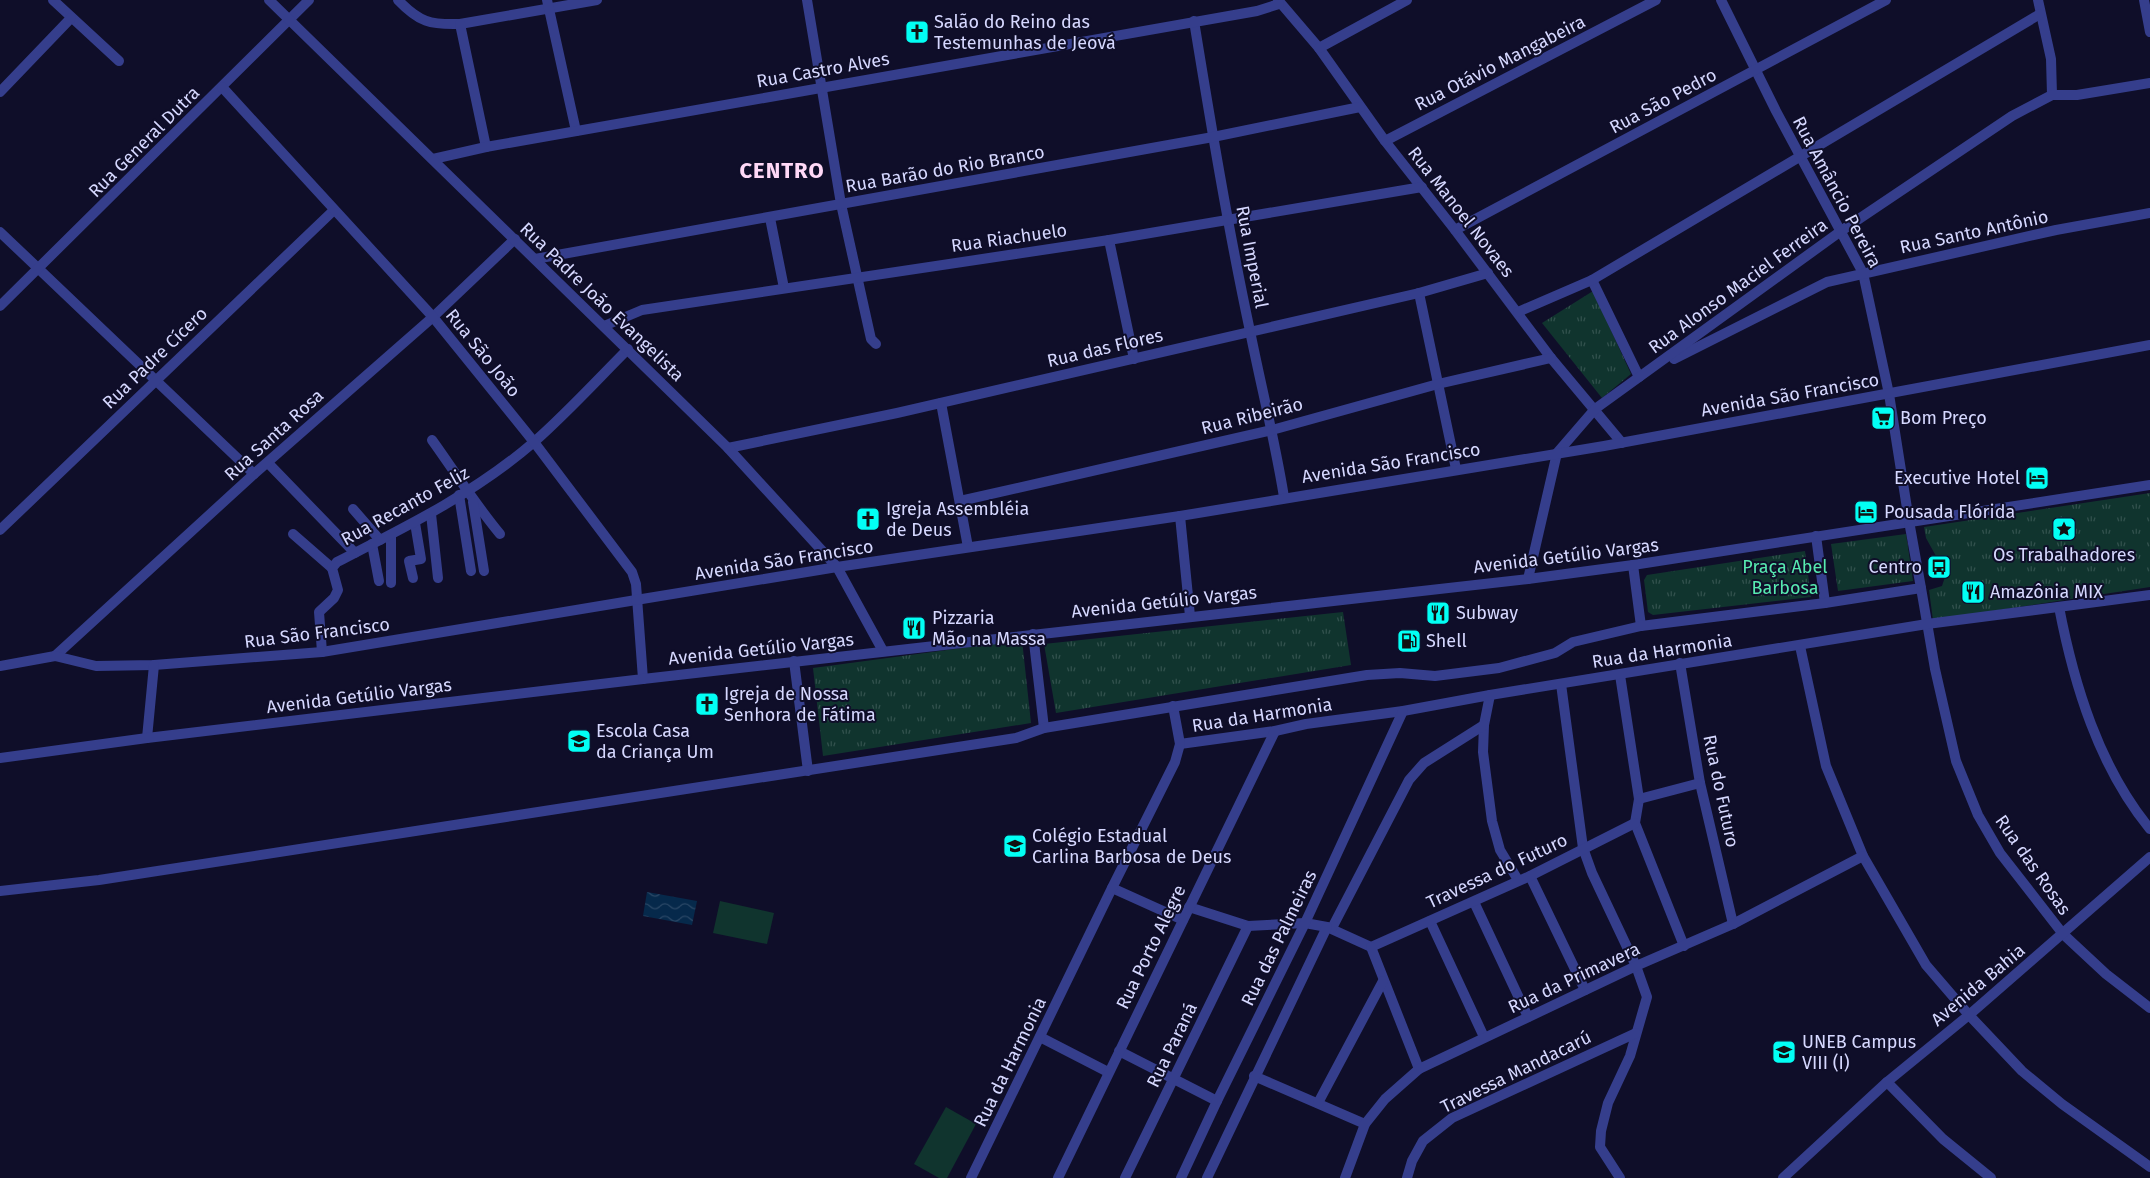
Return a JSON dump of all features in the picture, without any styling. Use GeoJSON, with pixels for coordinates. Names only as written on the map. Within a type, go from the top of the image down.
{"type":"FeatureCollection","features":[{"type":"Feature","properties":{"kind":"street"},"geometry":{"type":"LineString","coordinates":[[54,0],[71,18],[120,61]]}},
{"type":"Feature","properties":{"kind":"street","name":"Rua Padre João Evangelista"},"geometry":{"type":"LineString","coordinates":[[269,0],[728,448],[837,567],[883,651]]}},
{"type":"Feature","properties":{"kind":"street","name":"Rua General Dutra"},"geometry":{"type":"LineString","coordinates":[[0,306],[290,21],[309,0]]}},
{"type":"Feature","properties":{"kind":"street"},"geometry":{"type":"LineString","coordinates":[[398,0],[410,13],[429,24],[460,24],[548,4],[596,0]]}},
{"type":"Feature","properties":{"kind":"street"},"geometry":{"type":"LineString","coordinates":[[807,0],[841,204],[870,339],[876,344]]}},
{"type":"Feature","properties":{"kind":"street"},"geometry":{"type":"LineString","coordinates":[[1318,48],[1407,0]]}},
{"type":"Feature","properties":{"kind":"street","name":"Rua Otávio Mangabeira"},"geometry":{"type":"LineString","coordinates":[[1385,141],[1656,0]]}},
{"type":"Feature","properties":{"kind":"street","name":"Rua Amâncio Pereira"},"geometry":{"type":"LineString","coordinates":[[1721,0],[1755,70],[1863,273],[1890,394],[1921,588]]}},
{"type":"Feature","properties":{"kind":"street","name":"Rua São Pedro"},"geometry":{"type":"LineString","coordinates":[[1456,230],[1886,0]]}},
{"type":"Feature","properties":{"kind":"street"},"geometry":{"type":"LineString","coordinates":[[2038,0],[2051,59],[2052,95]]}},
{"type":"Feature","properties":{"kind":"street"},"geometry":{"type":"LineString","coordinates":[[2144,0],[2150,32]]}},
{"type":"Feature","properties":{"kind":"street","name":"Rua Castro Alves"},"geometry":{"type":"LineString","coordinates":[[432,159],[486,147],[822,86],[1257,11],[1279,2]]}},
{"type":"Feature","properties":{"kind":"street","name":"Rua Manoel Novaes"},"geometry":{"type":"LineString","coordinates":[[1279,2],[1318,48],[1385,141],[1456,230],[1551,358],[1622,443]]}},
{"type":"Feature","properties":{"kind":"street"},"geometry":{"type":"LineString","coordinates":[[548,4],[576,131]]}},
{"type":"Feature","properties":{"kind":"street"},"geometry":{"type":"LineString","coordinates":[[1518,312],[1592,280],[2040,14]]}},
{"type":"Feature","properties":{"kind":"street"},"geometry":{"type":"LineString","coordinates":[[0,92],[71,18]]}},
{"type":"Feature","properties":{"kind":"street","name":"Rua Imperial"},"geometry":{"type":"LineString","coordinates":[[1194,22],[1213,137],[1284,497]]}},
{"type":"Feature","properties":{"kind":"street"},"geometry":{"type":"LineString","coordinates":[[460,24],[486,147]]}},
{"type":"Feature","properties":{"kind":"street","name":"Rua Alonso Maciel Ferreira"},"geometry":{"type":"LineString","coordinates":[[1528,578],[1557,454],[1595,409],[1841,231],[2012,116],[2052,95],[2078,96],[2150,83]]}},
{"type":"Feature","properties":{"kind":"street","name":"Rua São João"},"geometry":{"type":"LineString","coordinates":[[222,87],[433,317],[534,442],[632,572],[636,584],[643,679]]}},
{"type":"Feature","properties":{"kind":"street","name":"Rua Barão do Rio Branco"},"geometry":{"type":"LineString","coordinates":[[535,260],[1213,137],[1360,107]]}},
{"type":"Feature","properties":{"kind":"street","name":"Rua Riachuelo"},"geometry":{"type":"LineString","coordinates":[[604,326],[642,310],[857,276],[1109,240],[1422,187]]}},
{"type":"Feature","properties":{"kind":"street","name":"Rua Padre Cícero"},"geometry":{"type":"LineString","coordinates":[[0,530],[334,210]]}},
{"type":"Feature","properties":{"kind":"street","name":"Rua Santo Antônio"},"geometry":{"type":"LineString","coordinates":[[1643,375],[1827,282],[2056,230],[2150,213]]}},
{"type":"Feature","properties":{"kind":"street"},"geometry":{"type":"LineString","coordinates":[[770,218],[784,288]]}},
{"type":"Feature","properties":{"kind":"street"},"geometry":{"type":"LineString","coordinates":[[0,232],[254,474]]}},
{"type":"Feature","properties":{"kind":"street","name":"Rua Santa Rosa"},"geometry":{"type":"LineString","coordinates":[[55,656],[254,474],[433,317],[515,239]]}},
{"type":"Feature","properties":{"kind":"street"},"geometry":{"type":"LineString","coordinates":[[1109,240],[1134,359]]}},
{"type":"Feature","properties":{"kind":"street","name":"Rua das Flores"},"geometry":{"type":"LineString","coordinates":[[728,448],[941,403],[1134,359],[1250,330],[1419,293],[1488,274]]}},
{"type":"Feature","properties":{"kind":"street"},"geometry":{"type":"LineString","coordinates":[[1592,280],[1643,375]]}},
{"type":"Feature","properties":{"kind":"street"},"geometry":{"type":"LineString","coordinates":[[1419,293],[1456,469]]}},
{"type":"Feature","properties":{"kind":"street","name":"Avenida São Francisco"},"geometry":{"type":"LineString","coordinates":[[636,600],[837,567],[1180,516],[1284,497],[1557,454],[2150,345]]}},
{"type":"Feature","properties":{"kind":"street","name":"Rua Recanto Feliz"},"geometry":{"type":"LineString","coordinates":[[322,652],[319,612],[334,598],[338,590],[332,568],[337,562],[415,523],[487,479],[534,442],[628,349]]}},
{"type":"Feature","properties":{"kind":"street","name":"Rua Ribeirão"},"geometry":{"type":"LineString","coordinates":[[960,501],[1272,430],[1438,384],[1551,358]]}},
{"type":"Feature","properties":{"kind":"street"},"geometry":{"type":"LineString","coordinates":[[941,403],[968,547]]}},
{"type":"Feature","properties":{"kind":"street"},"geometry":{"type":"LineString","coordinates":[[432,440],[464,492],[500,534]]}},
{"type":"Feature","properties":{"kind":"street"},"geometry":{"type":"LineString","coordinates":[[268,462],[355,553]]}},
{"type":"Feature","properties":{"kind":"street","name":"Avenida Getúlio Vargas"},"geometry":{"type":"LineString","coordinates":[[0,758],[147,738],[794,661],[1633,565],[2150,485]]}},
{"type":"Feature","properties":{"kind":"street"},"geometry":{"type":"LineString","coordinates":[[464,492],[471,571]]}},
{"type":"Feature","properties":{"kind":"street"},"geometry":{"type":"LineString","coordinates":[[473,501],[484,571]]}},
{"type":"Feature","properties":{"kind":"street"},"geometry":{"type":"LineString","coordinates":[[353,509],[376,542],[379,580]]}},
{"type":"Feature","properties":{"kind":"street"},"geometry":{"type":"LineString","coordinates":[[431,514],[438,578]]}},
{"type":"Feature","properties":{"kind":"street"},"geometry":{"type":"LineString","coordinates":[[1180,516],[1190,616]]}},
{"type":"Feature","properties":{"kind":"street"},"geometry":{"type":"LineString","coordinates":[[413,578],[409,561],[421,558],[415,523]]}},
{"type":"Feature","properties":{"kind":"street"},"geometry":{"type":"LineString","coordinates":[[293,534],[332,568]]}},
{"type":"Feature","properties":{"kind":"street"},"geometry":{"type":"LineString","coordinates":[[391,535],[391,583]]}},
{"type":"Feature","properties":{"kind":"street"},"geometry":{"type":"LineString","coordinates":[[1816,536],[1826,603]]}},
{"type":"Feature","properties":{"kind":"street"},"geometry":{"type":"LineString","coordinates":[[1633,565],[1642,626]]}},
{"type":"Feature","properties":{"kind":"street"},"geometry":{"type":"LineString","coordinates":[[0,891],[100,880],[808,771],[1016,738],[1044,728],[1368,675],[1400,673],[1435,676],[1498,668],[1555,653],[1573,642],[1642,626],[1826,603],[1921,588]]}},
{"type":"Feature","properties":{"kind":"street","name":"Rua das Rosas"},"geometry":{"type":"LineString","coordinates":[[1921,588],[1935,669],[1956,761],[1978,815],[2000,853],[2063,934],[2106,974],[2150,1008]]}},
{"type":"Feature","properties":{"kind":"street","name":"Rua da Harmonia"},"geometry":{"type":"LineString","coordinates":[[1180,744],[1403,711],[1680,663],[1800,646],[1927,624],[2150,595]]}},
{"type":"Feature","properties":{"kind":"street","name":"Rua São Francisco"},"geometry":{"type":"LineString","coordinates":[[0,666],[55,656],[96,666],[154,665],[322,652],[636,600]]}},
{"type":"Feature","properties":{"kind":"street"},"geometry":{"type":"LineString","coordinates":[[2059,607],[2070,661],[2100,744],[2118,782],[2150,829]]}},
{"type":"Feature","properties":{"kind":"street"},"geometry":{"type":"LineString","coordinates":[[1033,634],[1044,728]]}},
{"type":"Feature","properties":{"kind":"street"},"geometry":{"type":"LineString","coordinates":[[1800,646],[1826,766],[1863,856],[1926,965],[1969,1015],[2022,1071],[2062,1104],[2150,1166]]}},
{"type":"Feature","properties":{"kind":"street"},"geometry":{"type":"LineString","coordinates":[[794,661],[808,771]]}},
{"type":"Feature","properties":{"kind":"street","name":"Rua do Futuro"},"geometry":{"type":"LineString","coordinates":[[1680,663],[1700,783],[1733,924]]}},
{"type":"Feature","properties":{"kind":"street"},"geometry":{"type":"LineString","coordinates":[[147,738],[154,665]]}},
{"type":"Feature","properties":{"kind":"street"},"geometry":{"type":"LineString","coordinates":[[1620,674],[1639,799],[1635,822],[1684,946]]}},
{"type":"Feature","properties":{"kind":"street"},"geometry":{"type":"LineString","coordinates":[[1561,684],[1583,848],[1592,873],[1636,966],[1647,997],[1630,1056],[1608,1103],[1601,1131],[1600,1147],[1620,1178]]}},
{"type":"Feature","properties":{"kind":"street"},"geometry":{"type":"LineString","coordinates":[[1490,695],[1484,725],[1484,752],[1492,821],[1500,850],[1518,880]]}},
{"type":"Feature","properties":{"kind":"street","name":"Rua da Harmonia"},"geometry":{"type":"LineString","coordinates":[[972,1178],[1175,762],[1180,744],[1173,706]]}},
{"type":"Feature","properties":{"kind":"street","name":"Rua das Palmeiras"},"geometry":{"type":"LineString","coordinates":[[1181,1178],[1305,923],[1403,711]]}},
{"type":"Feature","properties":{"kind":"street"},"geometry":{"type":"LineString","coordinates":[[1207,1178],[1254,1076],[1409,780],[1424,763],[1484,725]]}},
{"type":"Feature","properties":{"kind":"street","name":"Rua Porto Alegre"},"geometry":{"type":"LineString","coordinates":[[1058,1178],[1275,731]]}},
{"type":"Feature","properties":{"kind":"street"},"geometry":{"type":"LineString","coordinates":[[1639,799],[1700,783]]}},
{"type":"Feature","properties":{"kind":"street","name":"Travessa do Futuro"},"geometry":{"type":"LineString","coordinates":[[1371,947],[1530,876],[1635,822]]}},
{"type":"Feature","properties":{"kind":"street","name":"Rua da Primavera"},"geometry":{"type":"LineString","coordinates":[[1345,1178],[1365,1124],[1385,1099],[1419,1069],[1636,966],[1733,924],[1863,856]]}},
{"type":"Feature","properties":{"kind":"street","name":"Avenida Bahia"},"geometry":{"type":"LineString","coordinates":[[1786,1177],[1887,1082],[1969,1015],[2150,857]]}},
{"type":"Feature","properties":{"kind":"street"},"geometry":{"type":"LineString","coordinates":[[1530,876],[1585,990]]}},
{"type":"Feature","properties":{"kind":"street"},"geometry":{"type":"LineString","coordinates":[[1112,888],[1183,920]]}},
{"type":"Feature","properties":{"kind":"street"},"geometry":{"type":"LineString","coordinates":[[1474,902],[1528,1017]]}},
{"type":"Feature","properties":{"kind":"street"},"geometry":{"type":"LineString","coordinates":[[1189,907],[1248,926],[1305,923],[1330,928],[1371,947],[1419,1069]]}},
{"type":"Feature","properties":{"kind":"street"},"geometry":{"type":"LineString","coordinates":[[1430,921],[1484,1037]]}},
{"type":"Feature","properties":{"kind":"street","name":"Rua Paraná"},"geometry":{"type":"LineString","coordinates":[[1126,1178],[1248,926]]}},
{"type":"Feature","properties":{"kind":"street"},"geometry":{"type":"LineString","coordinates":[[1318,1103],[1383,981]]}},
{"type":"Feature","properties":{"kind":"street","name":"Travessa Mandacarú"},"geometry":{"type":"LineString","coordinates":[[1408,1178],[1412,1161],[1423,1141],[1452,1118],[1636,1033]]}},
{"type":"Feature","properties":{"kind":"street"},"geometry":{"type":"LineString","coordinates":[[1040,1037],[1108,1072]]}},
{"type":"Feature","properties":{"kind":"street"},"geometry":{"type":"LineString","coordinates":[[1119,1051],[1217,1101]]}},
{"type":"Feature","properties":{"kind":"street"},"geometry":{"type":"LineString","coordinates":[[1254,1076],[1365,1124]]}},
{"type":"Feature","properties":{"kind":"street"},"geometry":{"type":"LineString","coordinates":[[1887,1082],[1944,1139],[1992,1178]]}},
{"type":"Feature","properties":{"kind":"green space"},"geometry":{"type":"Polygon","coordinates":[[[1593,291],[1631,374],[1602,398],[1542,323],[1593,291]]]}},
{"type":"Feature","properties":{"kind":"green space"},"geometry":{"type":"Polygon","coordinates":[[[2150,493],[2150,587],[1933,620],[1929,590],[1942,586],[1946,574],[1926,538],[1924,527],[2150,493]]]}},
{"type":"Feature","properties":{"kind":"green space","name":"Praça Abel Barbosa"},"geometry":{"type":"Polygon","coordinates":[[[1906,534],[1913,581],[1838,591],[1831,544],[1906,534]]]}},
{"type":"Feature","properties":{"kind":"green space","name":"Praça Abel Barbosa"},"geometry":{"type":"Polygon","coordinates":[[[1805,551],[1811,597],[1653,615],[1648,612],[1644,580],[1647,575],[1805,551]]]}},
{"type":"Feature","properties":{"kind":"green space"},"geometry":{"type":"Polygon","coordinates":[[[1343,612],[1351,665],[1056,713],[1044,644],[1343,612]]]}},
{"type":"Feature","properties":{"kind":"green space"},"geometry":{"type":"Polygon","coordinates":[[[1022,640],[1031,723],[823,756],[813,668],[1022,640]]]}},
{"type":"Feature","properties":{"kind":"green space"},"geometry":{"type":"Polygon","coordinates":[[[720,901],[774,913],[767,944],[713,933],[720,901]]]}},
{"type":"Feature","properties":{"kind":"green space"},"geometry":{"type":"Polygon","coordinates":[[[946,1107],[976,1124],[947,1178],[939,1178],[914,1164],[946,1107]]]}},
{"type":"Feature","properties":{"kind":"water"},"geometry":{"type":"Polygon","coordinates":[[[647,892],[697,901],[692,925],[643,916],[647,892]]]}},
{"type":"Feature","properties":{"kind":"place","name":"Salão do Reino das Testemunhas de Jeová"},"geometry":{"type":"Point","coordinates":[917,32]}},
{"type":"Feature","properties":{"kind":"place","name":"Bom Preço"},"geometry":{"type":"Point","coordinates":[1883,418]}},
{"type":"Feature","properties":{"kind":"place","name":"Executive Hotel"},"geometry":{"type":"Point","coordinates":[2037,478]}},
{"type":"Feature","properties":{"kind":"place","name":"Pousada Flórida"},"geometry":{"type":"Point","coordinates":[1866,512]}},
{"type":"Feature","properties":{"kind":"place","name":"Igreja Assembléia de Deus"},"geometry":{"type":"Point","coordinates":[868,519]}},
{"type":"Feature","properties":{"kind":"place","name":"Os Trabalhadores"},"geometry":{"type":"Point","coordinates":[2064,529]}},
{"type":"Feature","properties":{"kind":"place","name":"Centro"},"geometry":{"type":"Point","coordinates":[1939,567]}},
{"type":"Feature","properties":{"kind":"place","name":"Amazônia MIX"},"geometry":{"type":"Point","coordinates":[1973,592]}},
{"type":"Feature","properties":{"kind":"place","name":"Subway"},"geometry":{"type":"Point","coordinates":[1438,613]}},
{"type":"Feature","properties":{"kind":"place","name":"Pizzaria Mão na Massa"},"geometry":{"type":"Point","coordinates":[914,628]}},
{"type":"Feature","properties":{"kind":"place","name":"Shell"},"geometry":{"type":"Point","coordinates":[1409,641]}},
{"type":"Feature","properties":{"kind":"place","name":"Igreja de Nossa Senhora de Fátima"},"geometry":{"type":"Point","coordinates":[707,704]}},
{"type":"Feature","properties":{"kind":"place","name":"Escola Casa da Criança Um"},"geometry":{"type":"Point","coordinates":[579,741]}},
{"type":"Feature","properties":{"kind":"place","name":"Colégio Estadual Carlina Barbosa de Deus"},"geometry":{"type":"Point","coordinates":[1015,846]}},
{"type":"Feature","properties":{"kind":"place","name":"UNEB Campus VIII (I)"},"geometry":{"type":"Point","coordinates":[1784,1052]}},
{"type":"Feature","properties":{"kind":"district","name":"CENTRO"},"geometry":{"type":"Point","coordinates":[782,170]}}]}
